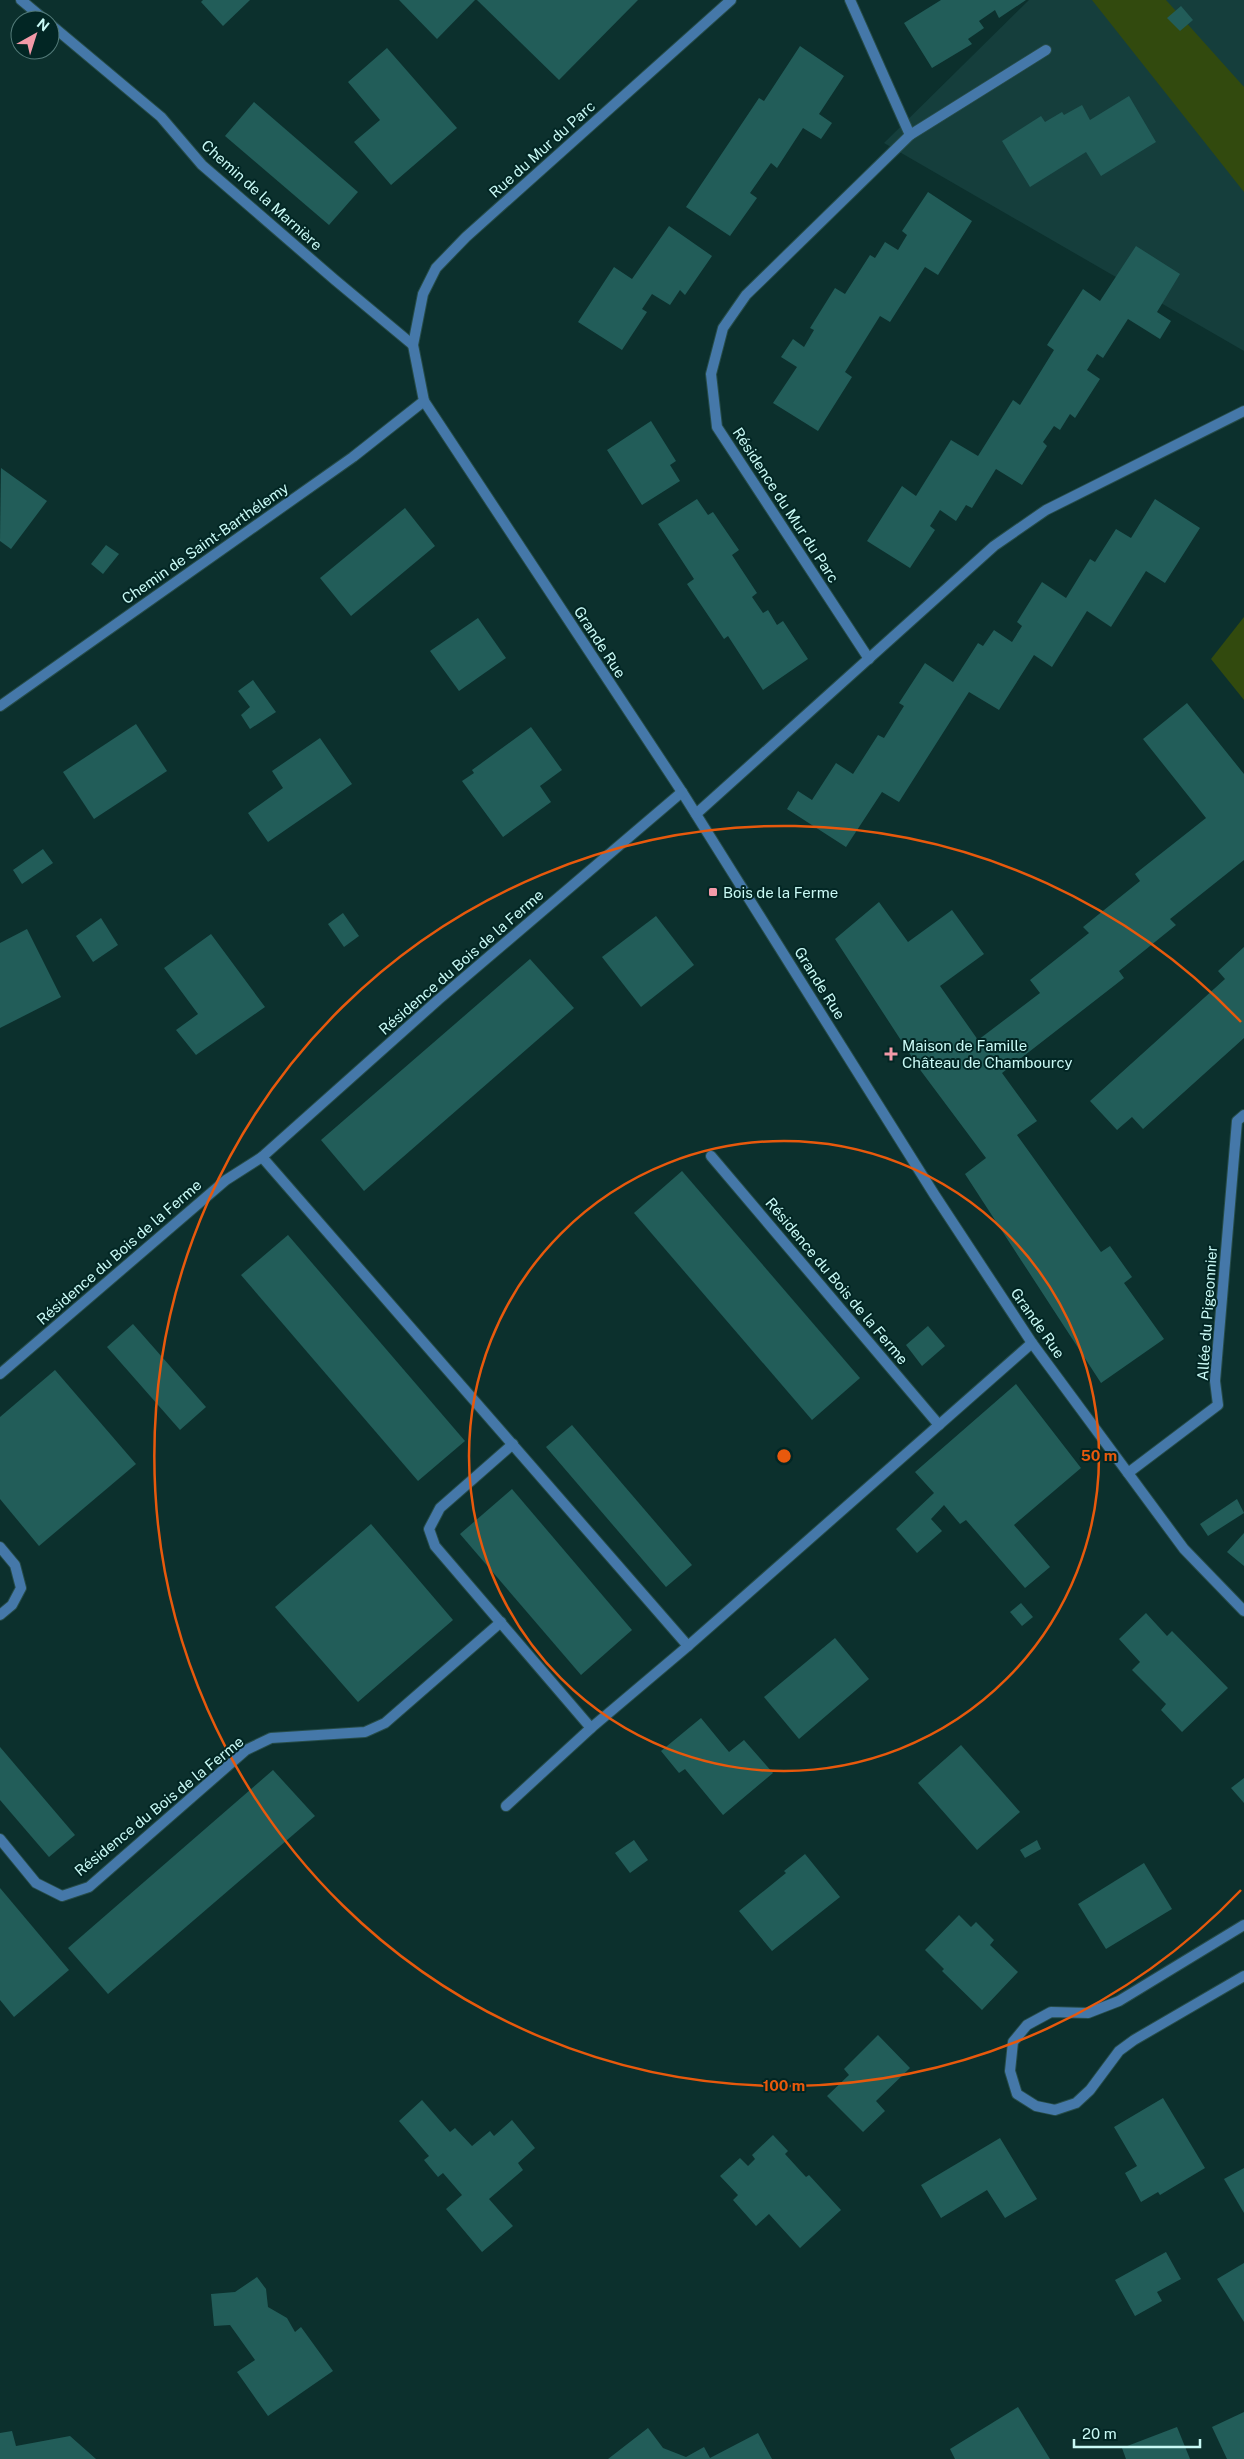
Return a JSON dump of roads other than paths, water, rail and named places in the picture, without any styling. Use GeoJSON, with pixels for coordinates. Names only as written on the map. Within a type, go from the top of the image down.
{"type":"FeatureCollection","features":[{"type":"Feature","properties":{"kind":"street"},"geometry":{"type":"LineString","coordinates":[[21,0],[33,10]]}},
{"type":"Feature","properties":{"kind":"street","name":"Rue du Mur du Parc"},"geometry":{"type":"LineString","coordinates":[[413,345],[423,294],[436,268],[466,237],[731,0]]}},
{"type":"Feature","properties":{"kind":"street"},"geometry":{"type":"LineString","coordinates":[[850,0],[910,135]]}},
{"type":"Feature","properties":{"kind":"street","name":"Chemin de la Marnière"},"geometry":{"type":"LineString","coordinates":[[60,32],[161,117],[202,165],[413,345]]}},
{"type":"Feature","properties":{"kind":"street","name":"Résidence du Mur du Parc"},"geometry":{"type":"LineString","coordinates":[[869,659],[717,427],[711,374],[723,328],[746,295],[910,135],[1046,50]]}},
{"type":"Feature","properties":{"kind":"street","name":"Grande Rue"},"geometry":{"type":"LineString","coordinates":[[413,345],[424,401],[682,792],[934,1194],[1032,1343],[1184,1549],[1244,1611]]}},
{"type":"Feature","properties":{"kind":"street","name":"Chemin de Saint-Barthélemy"},"geometry":{"type":"LineString","coordinates":[[0,706],[353,457],[424,401]]}},
{"type":"Feature","properties":{"kind":"street"},"geometry":{"type":"LineString","coordinates":[[696,814],[994,546],[1046,510],[1244,411]]}},
{"type":"Feature","properties":{"kind":"street","name":"Résidence du Bois de la Ferme"},"geometry":{"type":"LineString","coordinates":[[0,1374],[226,1180],[262,1157],[438,1000],[682,792]]}},
{"type":"Feature","properties":{"kind":"street","name":"Allée du Pigeonnier"},"geometry":{"type":"LineString","coordinates":[[1128,1473],[1218,1405],[1215,1381],[1237,1121],[1244,1115]]}},
{"type":"Feature","properties":{"kind":"street","name":"Résidence du Bois de la Ferme"},"geometry":{"type":"LineString","coordinates":[[711,1156],[939,1426]]}},
{"type":"Feature","properties":{"kind":"street"},"geometry":{"type":"LineString","coordinates":[[262,1157],[688,1646]]}},
{"type":"Feature","properties":{"kind":"street"},"geometry":{"type":"LineString","coordinates":[[506,1806],[591,1728],[688,1646],[1032,1343]]}},
{"type":"Feature","properties":{"kind":"street"},"geometry":{"type":"LineString","coordinates":[[513,1444],[440,1508],[429,1529],[435,1546],[591,1728]]}},
{"type":"Feature","properties":{"kind":"street"},"geometry":{"type":"LineString","coordinates":[[0,1547],[15,1565],[21,1588],[12,1605],[0,1615]]}},
{"type":"Feature","properties":{"kind":"street","name":"Résidence du Bois de la Ferme"},"geometry":{"type":"LineString","coordinates":[[0,1839],[36,1883],[62,1896],[89,1887],[246,1750],[271,1738],[365,1732],[385,1723],[500,1622]]}},
{"type":"Feature","properties":{"kind":"street"},"geometry":{"type":"LineString","coordinates":[[1244,1925],[1119,2001],[1088,2013],[1051,2012],[1027,2025],[1013,2042],[1010,2072],[1017,2094],[1036,2106],[1055,2110],[1076,2103],[1090,2090],[1119,2051],[1134,2040],[1244,1976]]}},
{"type":"Feature","properties":{"kind":"place","name":"Bois de la Ferme"},"geometry":{"type":"Point","coordinates":[713,892]}},
{"type":"Feature","properties":{"kind":"place","name":"Maison de Famille Château de Chambourcy"},"geometry":{"type":"Point","coordinates":[891,1054]}}]}
